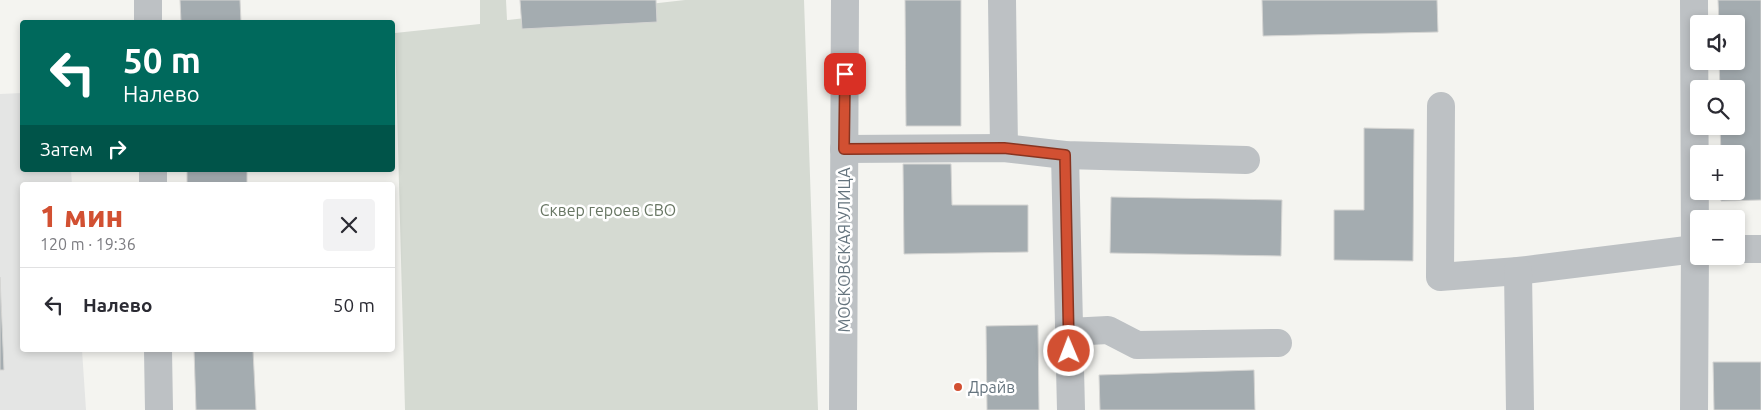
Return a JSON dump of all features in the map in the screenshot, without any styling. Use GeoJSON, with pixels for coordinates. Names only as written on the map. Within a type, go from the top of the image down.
{"type":"FeatureCollection","features":[{"type":"Feature","properties":{"kind":"street"},"geometry":{"type":"LineString","coordinates":[[148,0],[148,20]]}},
{"type":"Feature","properties":{"kind":"street","name":"МОСКОВСКАЯ УЛИЦА"},"geometry":{"type":"LineString","coordinates":[[843,410],[845,0]]}},
{"type":"Feature","properties":{"kind":"street"},"geometry":{"type":"LineString","coordinates":[[1002,0],[1004,148]]}},
{"type":"Feature","properties":{"kind":"street"},"geometry":{"type":"LineString","coordinates":[[1694,0],[1697,210]]}},
{"type":"Feature","properties":{"kind":"street"},"geometry":{"type":"LineString","coordinates":[[1442,106],[1440,277],[1518,271],[1690,250]]}},
{"type":"Feature","properties":{"kind":"street"},"geometry":{"type":"LineString","coordinates":[[844,149],[1004,148],[1065,155],[1246,160]]}},
{"type":"Feature","properties":{"kind":"street"},"geometry":{"type":"LineString","coordinates":[[1065,155],[1071,410]]}},
{"type":"Feature","properties":{"kind":"street"},"geometry":{"type":"LineString","coordinates":[[1745,249],[1761,249]]}},
{"type":"Feature","properties":{"kind":"street"},"geometry":{"type":"LineString","coordinates":[[1694,410],[1697,265]]}},
{"type":"Feature","properties":{"kind":"street"},"geometry":{"type":"LineString","coordinates":[[1518,271],[1520,410]]}},
{"type":"Feature","properties":{"kind":"street"},"geometry":{"type":"LineString","coordinates":[[1069,332],[1108,330],[1136,344],[1278,342]]}},
{"type":"Feature","properties":{"kind":"street"},"geometry":{"type":"LineString","coordinates":[[158,352],[159,410]]}},
{"type":"Feature","properties":{"kind":"shaded area"},"geometry":{"type":"Polygon","coordinates":[[[20,93],[20,172],[71,172],[72,182],[20,182],[20,352],[82,352],[86,410],[0,410],[0,94],[20,93]]]}},
{"type":"Feature","properties":{"kind":"green space","name":"Сквер героев СВО"},"geometry":{"type":"Polygon","coordinates":[[[480,0],[506,0],[507,20],[685,0],[804,0],[818,410],[405,410],[395,33],[480,24],[480,0]]]}},
{"type":"Feature","properties":{"kind":"building"},"geometry":{"type":"Polygon","coordinates":[[[180,0],[240,0],[241,20],[181,20],[180,0]]]}},
{"type":"Feature","properties":{"kind":"building"},"geometry":{"type":"Polygon","coordinates":[[[520,0],[656,0],[657,22],[522,29],[520,0]]]}},
{"type":"Feature","properties":{"kind":"building"},"geometry":{"type":"Polygon","coordinates":[[[905,0],[961,0],[961,126],[906,126],[905,0]]]}},
{"type":"Feature","properties":{"kind":"building"},"geometry":{"type":"Polygon","coordinates":[[[1262,0],[1437,0],[1438,32],[1263,36],[1262,0]]]}},
{"type":"Feature","properties":{"kind":"building"},"geometry":{"type":"Polygon","coordinates":[[[1718,0],[1761,0],[1761,200],[1721,201],[1745,200],[1745,145],[1721,145],[1720,135],[1745,135],[1745,80],[1720,80],[1719,70],[1745,70],[1745,15],[1719,15],[1718,0]]]}},
{"type":"Feature","properties":{"kind":"building"},"geometry":{"type":"Polygon","coordinates":[[[1364,128],[1414,129],[1413,261],[1334,260],[1334,210],[1364,210],[1364,128]]]}},
{"type":"Feature","properties":{"kind":"building"},"geometry":{"type":"Polygon","coordinates":[[[903,164],[951,164],[952,205],[1028,205],[1028,252],[904,254],[903,164]]]}},
{"type":"Feature","properties":{"kind":"building"},"geometry":{"type":"Polygon","coordinates":[[[187,172],[247,172],[247,182],[187,182],[187,172]]]}},
{"type":"Feature","properties":{"kind":"building"},"geometry":{"type":"Polygon","coordinates":[[[1111,197],[1282,200],[1281,256],[1110,253],[1111,197]]]}},
{"type":"Feature","properties":{"kind":"building"},"geometry":{"type":"Polygon","coordinates":[[[0,277],[4,370],[0,370],[0,277]]]}},
{"type":"Feature","properties":{"kind":"building"},"geometry":{"type":"Polygon","coordinates":[[[1038,325],[1039,410],[987,410],[986,326],[1038,325]]]}},
{"type":"Feature","properties":{"kind":"building"},"geometry":{"type":"Polygon","coordinates":[[[194,352],[253,352],[256,410],[196,410],[194,352]]]}},
{"type":"Feature","properties":{"kind":"building"},"geometry":{"type":"Polygon","coordinates":[[[1713,362],[1761,362],[1761,410],[1714,410],[1713,362]]]}},
{"type":"Feature","properties":{"kind":"building"},"geometry":{"type":"Polygon","coordinates":[[[1254,370],[1255,410],[1100,410],[1099,375],[1254,370]]]}},
{"type":"Feature","properties":{"kind":"place","name":"Драйв"},"geometry":{"type":"Point","coordinates":[958,387]}},
{"type":"Feature","properties":{"kind":"route"},"geometry":{"type":"LineString","coordinates":[[845,74],[844,149],[1004,148],[1065,155],[1069,351]]}}]}
